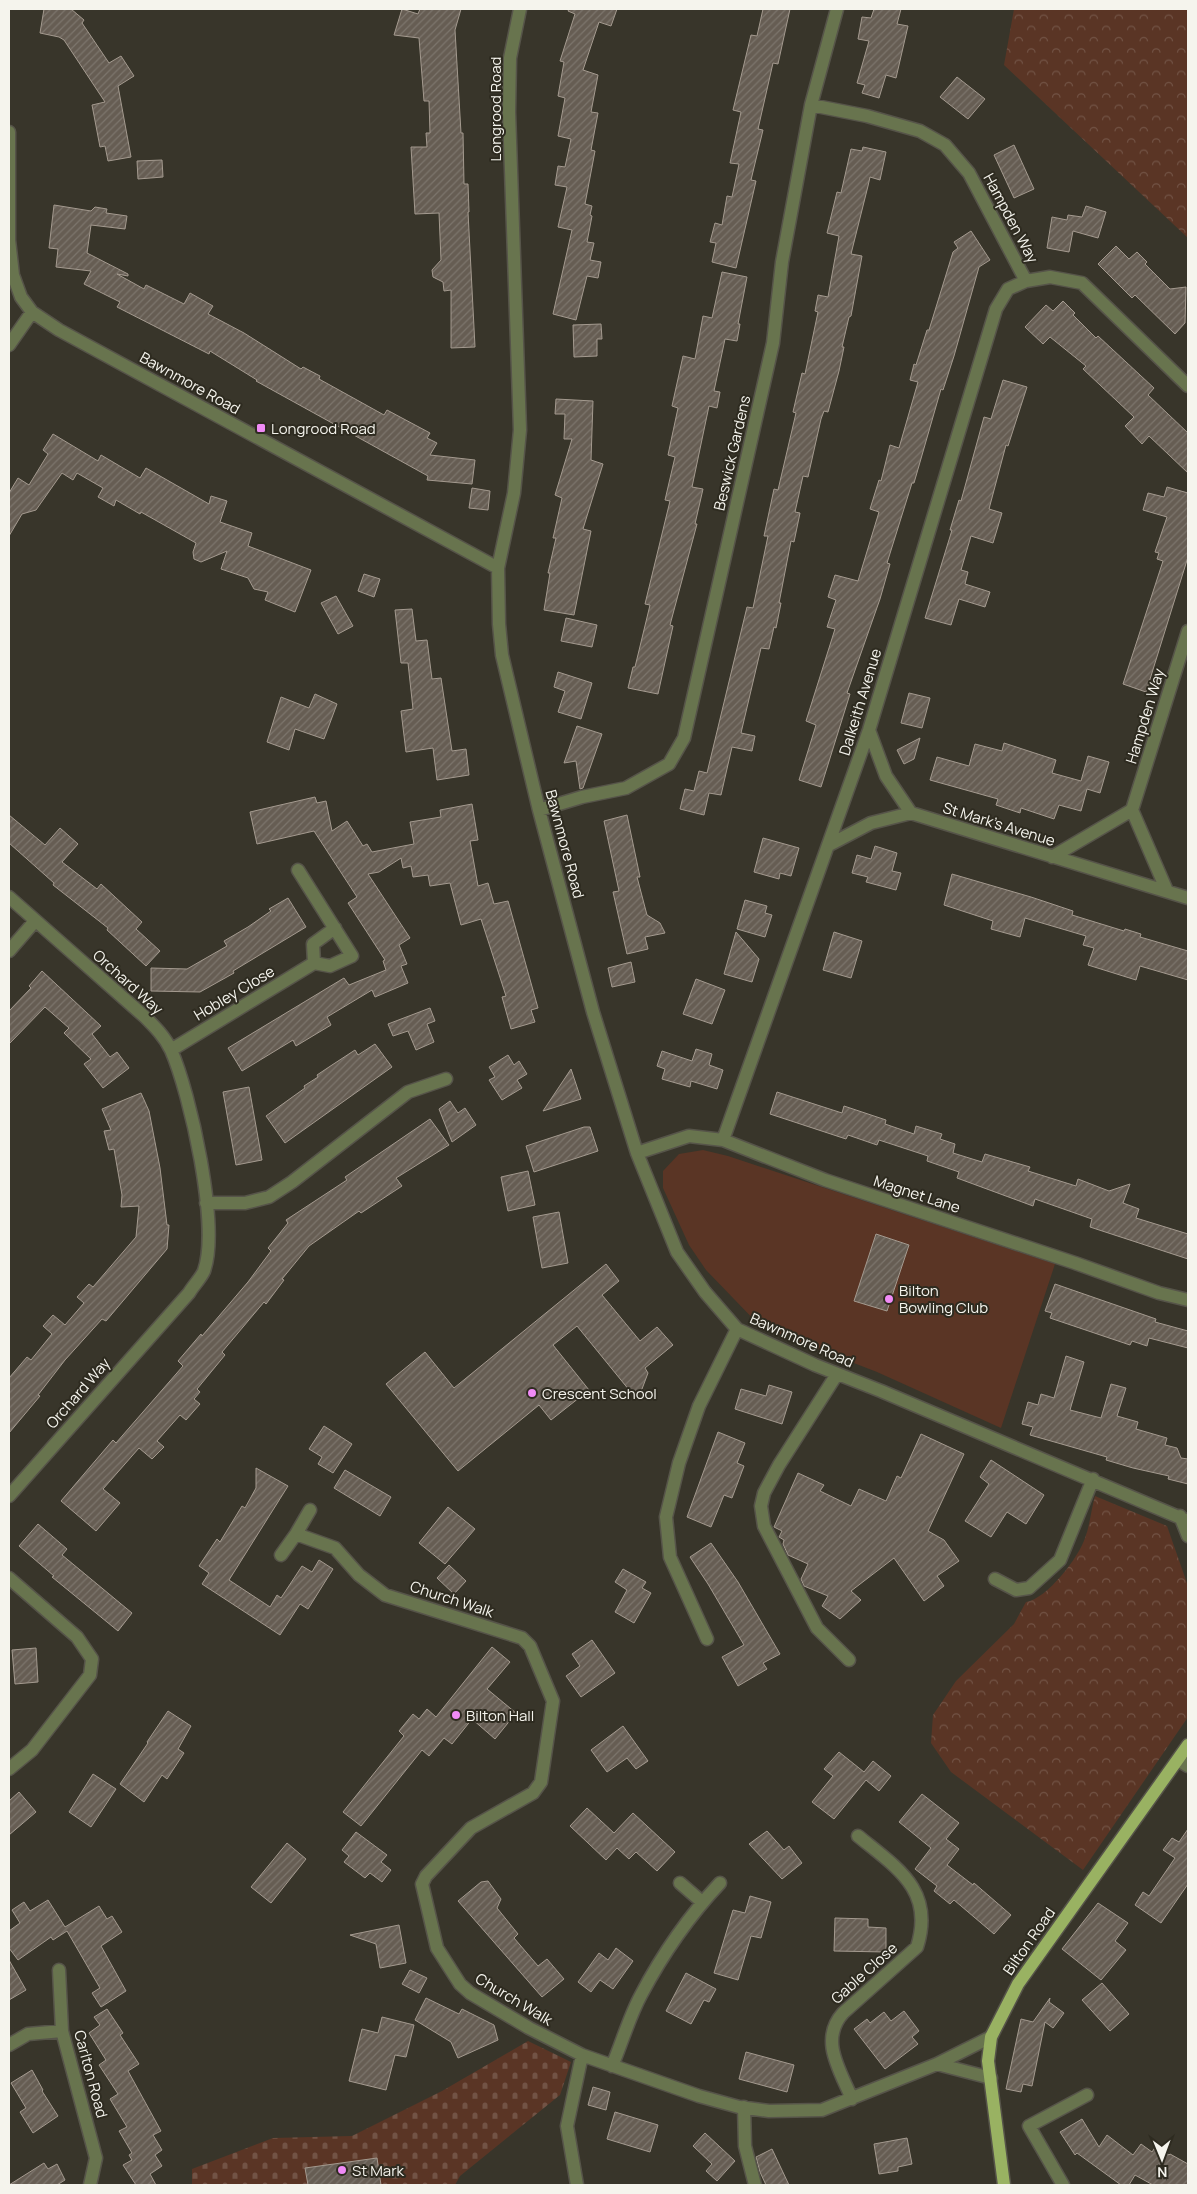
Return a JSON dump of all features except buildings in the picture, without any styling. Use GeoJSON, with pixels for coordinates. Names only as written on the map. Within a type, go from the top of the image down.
{"type":"FeatureCollection","features":[{"type":"Feature","properties":{"kind":"main road","name":"Bilton Road"},"geometry":{"type":"LineString","coordinates":[[1004,2185],[988,2061],[991,2037],[1018,1984],[1183,1763],[1188,1746]]}},
{"type":"Feature","properties":{"kind":"street","name":"Longrood Road"},"geometry":{"type":"LineString","coordinates":[[498,568],[514,493],[520,430],[509,112],[510,58],[520,9]]}},
{"type":"Feature","properties":{"kind":"street","name":"Beswick Gardens"},"geometry":{"type":"LineString","coordinates":[[539,810],[582,797],[626,788],[669,764],[684,738],[773,344],[782,262],[811,105],[836,9]]}},
{"type":"Feature","properties":{"kind":"street","name":"Hampden Way"},"geometry":{"type":"LineString","coordinates":[[811,105],[867,116],[920,131],[945,144],[969,173],[1026,281],[1050,278],[1082,283],[1188,386]]}},
{"type":"Feature","properties":{"kind":"street","name":"Bawnmore Road"},"geometry":{"type":"LineString","coordinates":[[9,132],[9,240],[13,275],[21,297],[32,312],[59,330],[498,568],[499,624],[502,654],[539,810],[593,1012],[637,1153],[677,1252],[706,1292],[737,1329],[837,1374],[1184,1518],[1188,1536]]}},
{"type":"Feature","properties":{"kind":"street","name":"Dalkeith Avenue"},"geometry":{"type":"LineString","coordinates":[[723,1140],[869,730],[996,310],[1008,289],[1026,281]]}},
{"type":"Feature","properties":{"kind":"street"},"geometry":{"type":"LineString","coordinates":[[9,345],[32,312]]}},
{"type":"Feature","properties":{"kind":"street","name":"Hampden Way"},"geometry":{"type":"LineString","coordinates":[[1132,810],[1188,631]]}},
{"type":"Feature","properties":{"kind":"street"},"geometry":{"type":"LineString","coordinates":[[829,845],[871,823],[911,813],[886,776],[869,730]]}},
{"type":"Feature","properties":{"kind":"street"},"geometry":{"type":"LineString","coordinates":[[1052,857],[1132,810],[1167,891]]}},
{"type":"Feature","properties":{"kind":"street","name":"St Mark's Avenue"},"geometry":{"type":"LineString","coordinates":[[911,813],[1188,898]]}},
{"type":"Feature","properties":{"kind":"street","name":"Hobley Close"},"geometry":{"type":"LineString","coordinates":[[171,1050],[314,963],[330,966],[352,956],[298,870]]}},
{"type":"Feature","properties":{"kind":"street","name":"Orchard Way"},"geometry":{"type":"LineString","coordinates":[[9,898],[34,922],[145,1017],[163,1036],[171,1050],[194,1120],[208,1230],[204,1271],[182,1300],[9,1496]]}},
{"type":"Feature","properties":{"kind":"street"},"geometry":{"type":"LineString","coordinates":[[9,951],[34,922]]}},
{"type":"Feature","properties":{"kind":"street"},"geometry":{"type":"LineString","coordinates":[[314,963],[313,944],[335,928]]}},
{"type":"Feature","properties":{"kind":"street"},"geometry":{"type":"LineString","coordinates":[[206,1203],[244,1203],[269,1197],[292,1182],[408,1092],[446,1078]]}},
{"type":"Feature","properties":{"kind":"street","name":"Magnet Lane"},"geometry":{"type":"LineString","coordinates":[[637,1153],[689,1136],[723,1140],[825,1180],[1075,1263],[1159,1294],[1188,1300]]}},
{"type":"Feature","properties":{"kind":"street"},"geometry":{"type":"LineString","coordinates":[[707,1639],[670,1557],[666,1517],[679,1463],[699,1406],[737,1329]]}},
{"type":"Feature","properties":{"kind":"street"},"geometry":{"type":"LineString","coordinates":[[837,1374],[779,1465],[764,1492],[761,1506],[764,1526],[817,1628],[849,1660]]}},
{"type":"Feature","properties":{"kind":"street"},"geometry":{"type":"LineString","coordinates":[[995,1579],[1016,1590],[1029,1588],[1060,1560],[1093,1479]]}},
{"type":"Feature","properties":{"kind":"street"},"geometry":{"type":"LineString","coordinates":[[281,1555],[310,1510]]}},
{"type":"Feature","properties":{"kind":"street","name":"Church Walk"},"geometry":{"type":"LineString","coordinates":[[296,1534],[335,1548],[359,1575],[385,1595],[522,1638],[530,1646],[553,1701],[541,1782],[533,1793],[471,1828],[426,1876],[422,1888],[437,1948],[460,1984],[481,2001],[582,2055],[612,2066],[699,2096],[744,2108],[788,2112],[822,2110],[852,2099],[937,2064],[991,2037]]}},
{"type":"Feature","properties":{"kind":"street"},"geometry":{"type":"LineString","coordinates":[[9,1578],[76,1637],[92,1659],[90,1675],[32,1750],[9,1769]]}},
{"type":"Feature","properties":{"kind":"street","name":"Gable Close"},"geometry":{"type":"LineString","coordinates":[[852,2099],[833,2052],[832,2030],[843,2013],[917,1947],[921,1934],[922,1918],[920,1903],[915,1889],[894,1865],[858,1836]]}},
{"type":"Feature","properties":{"kind":"street"},"geometry":{"type":"LineString","coordinates":[[680,1883],[702,1902]]}},
{"type":"Feature","properties":{"kind":"street"},"geometry":{"type":"LineString","coordinates":[[612,2066],[640,1996],[702,1902],[720,1883]]}},
{"type":"Feature","properties":{"kind":"street","name":"Carlton Road"},"geometry":{"type":"LineString","coordinates":[[59,1970],[62,2031],[96,2158],[90,2185]]}},
{"type":"Feature","properties":{"kind":"street"},"geometry":{"type":"LineString","coordinates":[[9,2045],[28,2034],[62,2031]]}},
{"type":"Feature","properties":{"kind":"street"},"geometry":{"type":"LineString","coordinates":[[578,2185],[567,2126],[582,2055]]}},
{"type":"Feature","properties":{"kind":"street"},"geometry":{"type":"LineString","coordinates":[[937,2064],[991,2078]]}},
{"type":"Feature","properties":{"kind":"street"},"geometry":{"type":"LineString","coordinates":[[1063,2185],[1030,2126],[1087,2094]]}},
{"type":"Feature","properties":{"kind":"street"},"geometry":{"type":"LineString","coordinates":[[744,2108],[745,2146],[755,2185]]}},
{"type":"Feature","properties":{"kind":"green space"},"geometry":{"type":"Polygon","coordinates":[[[1014,9],[1188,9],[1188,238],[1004,65],[1014,9]]]}},
{"type":"Feature","properties":{"kind":"green space","name":"Bilton Bowling Club"},"geometry":{"type":"Polygon","coordinates":[[[703,1150],[728,1156],[1055,1264],[1001,1428],[877,1372],[761,1327],[706,1270],[689,1245],[663,1188],[663,1171],[679,1154],[703,1150]]]}},
{"type":"Feature","properties":{"kind":"green space"},"geometry":{"type":"Polygon","coordinates":[[[1095,1496],[1167,1526],[1188,1586],[1188,1717],[1083,1870],[951,1772],[931,1743],[933,1715],[956,1681],[1014,1624],[1026,1602],[1034,1599],[1052,1585],[1076,1556],[1087,1533],[1095,1496]]]}},
{"type":"Feature","properties":{"kind":"green space"},"geometry":{"type":"Polygon","coordinates":[[[528,2041],[571,2062],[560,2095],[460,2176],[455,2185],[192,2185],[192,2169],[273,2138],[352,2136],[442,2091],[528,2041]]]}},
{"type":"Feature","properties":{"kind":"place","name":"Longrood Road"},"geometry":{"type":"Point","coordinates":[261,428]}},
{"type":"Feature","properties":{"kind":"place","name":"Bilton Bowling Club"},"geometry":{"type":"Point","coordinates":[889,1299]}},
{"type":"Feature","properties":{"kind":"place","name":"Crescent School"},"geometry":{"type":"Point","coordinates":[532,1393]}},
{"type":"Feature","properties":{"kind":"place","name":"Bilton Hall"},"geometry":{"type":"Point","coordinates":[456,1715]}},
{"type":"Feature","properties":{"kind":"place","name":"St Mark"},"geometry":{"type":"Point","coordinates":[342,2170]}}]}
